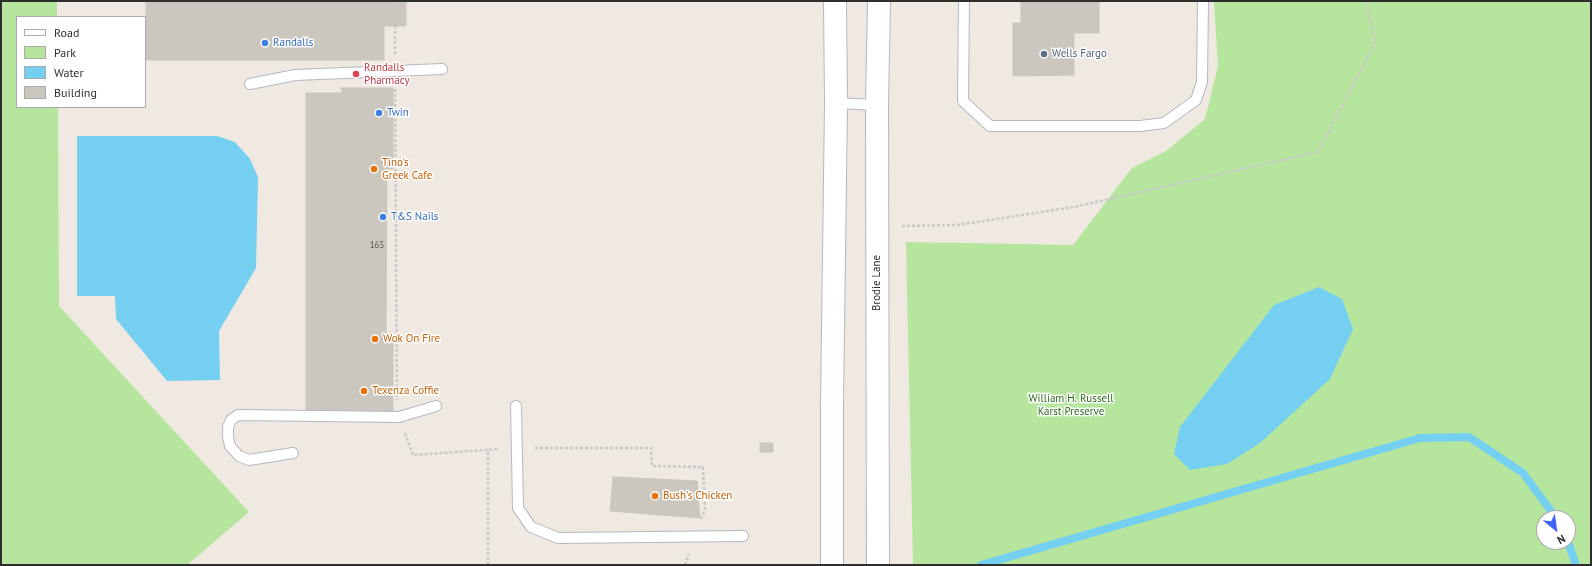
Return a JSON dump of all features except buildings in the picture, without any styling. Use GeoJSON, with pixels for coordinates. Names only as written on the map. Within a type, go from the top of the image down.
{"type":"FeatureCollection","features":[{"type":"Feature","properties":{"kind":"main road"},"geometry":{"type":"LineString","coordinates":[[832,565],[832,406],[836,103],[835,1]]}},
{"type":"Feature","properties":{"kind":"main road","name":"Brodie Lane"},"geometry":{"type":"LineString","coordinates":[[878,565],[877,106],[880,1]]}},
{"type":"Feature","properties":{"kind":"lane"},"geometry":{"type":"LineString","coordinates":[[964,1],[963,101],[990,126],[1140,126],[1164,123],[1196,100],[1202,82],[1203,1]]}},
{"type":"Feature","properties":{"kind":"lane"},"geometry":{"type":"LineString","coordinates":[[250,84],[295,75],[442,69]]}},
{"type":"Feature","properties":{"kind":"lane"},"geometry":{"type":"LineString","coordinates":[[836,103],[877,106]]}},
{"type":"Feature","properties":{"kind":"lane"},"geometry":{"type":"LineString","coordinates":[[293,453],[250,460],[240,456],[230,446],[228,427],[231,420],[238,415],[399,417],[436,406]]}},
{"type":"Feature","properties":{"kind":"lane"},"geometry":{"type":"LineString","coordinates":[[516,406],[518,508],[531,527],[558,538],[743,536]]}},
{"type":"Feature","properties":{"kind":"path"},"geometry":{"type":"LineString","coordinates":[[395,1],[397,411],[413,455],[517,448],[651,448],[652,466],[703,467],[705,509],[685,565]]}},
{"type":"Feature","properties":{"kind":"path"},"geometry":{"type":"LineString","coordinates":[[901,226],[957,225],[1074,207],[1318,152],[1375,43],[1366,1]]}},
{"type":"Feature","properties":{"kind":"path"},"geometry":{"type":"LineString","coordinates":[[488,449],[488,565]]}},
{"type":"Feature","properties":{"kind":"green space"},"geometry":{"type":"Polygon","coordinates":[[[1,1],[57,1],[57,16],[16,16],[16,108],[58,108],[59,306],[249,512],[187,565],[1,565],[1,1]]]}},
{"type":"Feature","properties":{"kind":"green space","name":"William H. Russell Karst Preserve"},"geometry":{"type":"Polygon","coordinates":[[[1214,1],[1591,1],[1591,565],[913,565],[906,242],[1073,245],[1132,168],[1166,151],[1205,119],[1218,66],[1214,1]]]}},
{"type":"Feature","properties":{"kind":"water"},"geometry":{"type":"Polygon","coordinates":[[[77,136],[217,136],[235,142],[250,159],[258,177],[256,268],[219,331],[220,380],[167,381],[116,319],[115,296],[77,296],[77,136]]]}},
{"type":"Feature","properties":{"kind":"water"},"geometry":{"type":"Polygon","coordinates":[[[1319,287],[1342,299],[1353,329],[1330,379],[1260,443],[1227,464],[1190,470],[1174,454],[1180,427],[1274,305],[1319,287]]]}},
{"type":"Feature","properties":{"kind":"waterway"},"geometry":{"type":"LineString","coordinates":[[981,565],[1420,438],[1469,437],[1523,473],[1550,510]]}},
{"type":"Feature","properties":{"kind":"waterway"},"geometry":{"type":"LineString","coordinates":[[1571,550],[1576,565]]}},
{"type":"Feature","properties":{"kind":"place","name":"Randalls"},"geometry":{"type":"Point","coordinates":[265,43]}},
{"type":"Feature","properties":{"kind":"place","name":"Wells Fargo"},"geometry":{"type":"Point","coordinates":[1044,54]}},
{"type":"Feature","properties":{"kind":"place","name":"Randalls Pharmacy"},"geometry":{"type":"Point","coordinates":[356,74]}},
{"type":"Feature","properties":{"kind":"place","name":"Twin"},"geometry":{"type":"Point","coordinates":[379,113]}},
{"type":"Feature","properties":{"kind":"place","name":"Tino's Greek Cafe"},"geometry":{"type":"Point","coordinates":[374,169]}},
{"type":"Feature","properties":{"kind":"place","name":"T&S Nails"},"geometry":{"type":"Point","coordinates":[383,217]}},
{"type":"Feature","properties":{"kind":"place","name":"Wok On Fire"},"geometry":{"type":"Point","coordinates":[375,339]}},
{"type":"Feature","properties":{"kind":"place","name":"Texenza Coffie"},"geometry":{"type":"Point","coordinates":[364,391]}},
{"type":"Feature","properties":{"kind":"place","name":"Bush's Chicken"},"geometry":{"type":"Point","coordinates":[655,496]}}]}
